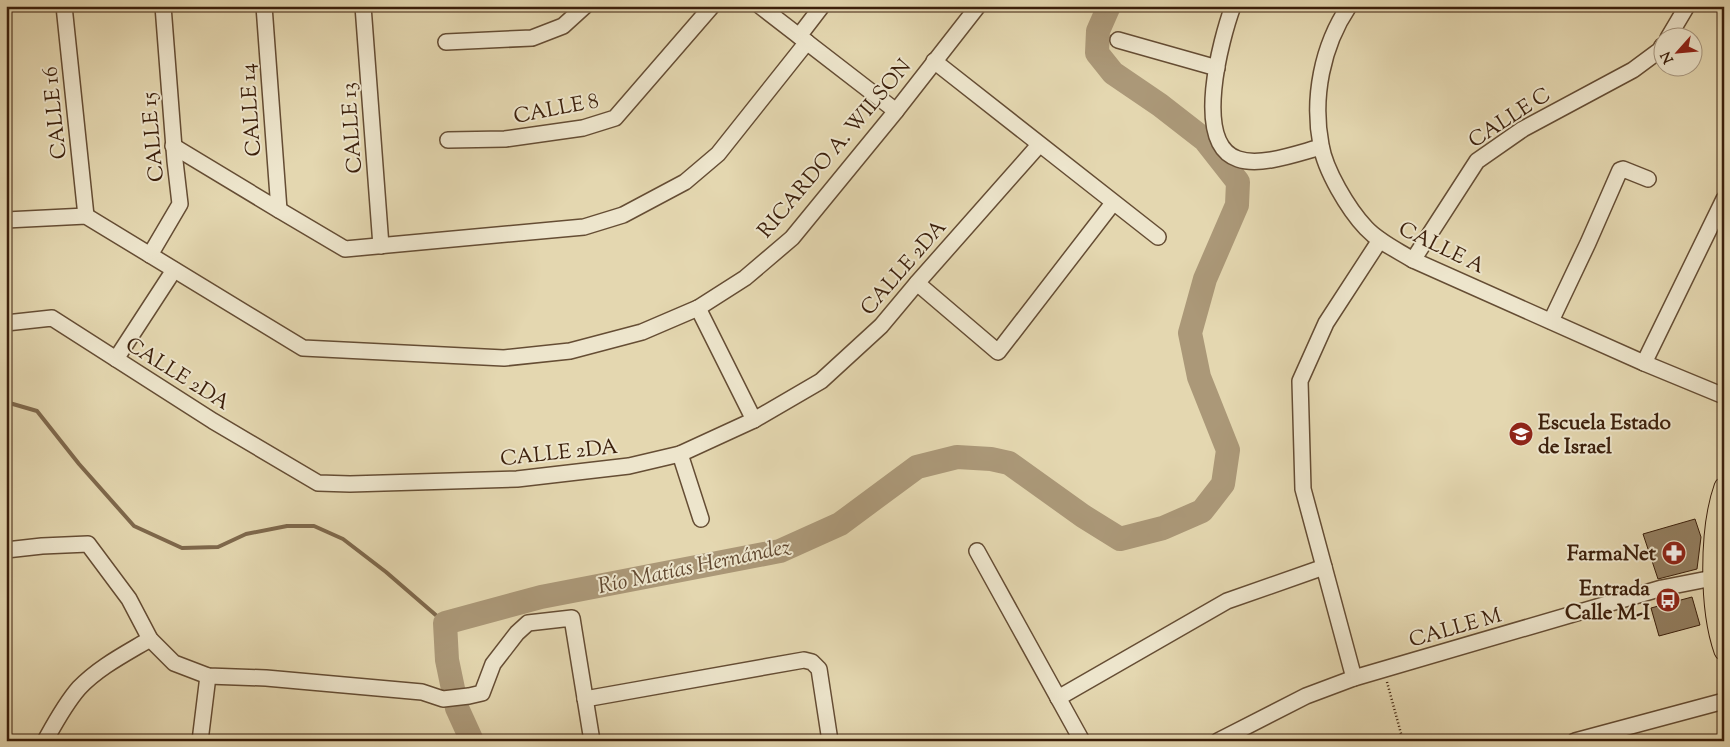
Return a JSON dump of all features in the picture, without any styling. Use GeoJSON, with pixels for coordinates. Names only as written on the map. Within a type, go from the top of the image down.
{"type":"FeatureCollection","features":[{"type":"Feature","properties":{"kind":"main road"},"geometry":{"type":"LineString","coordinates":[[1724,487],[1714,534],[1713,578],[1719,602],[1720,639],[1724,651]]}},
{"type":"Feature","properties":{"kind":"street","name":"CALLE 16"},"geometry":{"type":"LineString","coordinates":[[64,6],[86,216]]}},
{"type":"Feature","properties":{"kind":"street","name":"CALLE 15"},"geometry":{"type":"LineString","coordinates":[[150,255],[180,204],[173,146],[163,6]]}},
{"type":"Feature","properties":{"kind":"street","name":"CALLE 14"},"geometry":{"type":"LineString","coordinates":[[264,6],[278,210]]}},
{"type":"Feature","properties":{"kind":"street","name":"CALLE 13"},"geometry":{"type":"LineString","coordinates":[[363,6],[381,246]]}},
{"type":"Feature","properties":{"kind":"street"},"geometry":{"type":"LineString","coordinates":[[446,42],[532,38],[563,26],[586,6]]}},
{"type":"Feature","properties":{"kind":"street","name":"CALLE 8"},"geometry":{"type":"LineString","coordinates":[[448,140],[505,139],[583,128],[615,118],[712,6]]}},
{"type":"Feature","properties":{"kind":"street"},"geometry":{"type":"LineString","coordinates":[[760,6],[896,111]]}},
{"type":"Feature","properties":{"kind":"street"},"geometry":{"type":"LineString","coordinates":[[173,146],[345,249],[584,227],[623,215],[685,182],[718,154],[803,39],[822,6]]}},
{"type":"Feature","properties":{"kind":"street","name":"RICARDO A. WILSON"},"geometry":{"type":"LineString","coordinates":[[86,216],[303,348],[504,358],[570,351],[642,332],[698,308],[745,278],[792,238],[896,111],[978,6]]}},
{"type":"Feature","properties":{"kind":"street"},"geometry":{"type":"LineString","coordinates":[[1233,6],[1224,31],[1212,110],[1219,142],[1233,157],[1247,161],[1270,160],[1321,147]]}},
{"type":"Feature","properties":{"kind":"street","name":"CALLE A"},"geometry":{"type":"LineString","coordinates":[[1349,6],[1342,16],[1326,51],[1320,76],[1318,105],[1321,147],[1331,174],[1353,213],[1367,229],[1380,240],[1413,260],[1644,363],[1724,396]]}},
{"type":"Feature","properties":{"kind":"street"},"geometry":{"type":"LineString","coordinates":[[1674,28],[1687,6]]}},
{"type":"Feature","properties":{"kind":"street"},"geometry":{"type":"LineString","coordinates":[[1118,40],[1217,68]]}},
{"type":"Feature","properties":{"kind":"street","name":"CALLE C"},"geometry":{"type":"LineString","coordinates":[[1413,260],[1477,161],[1523,128],[1633,70],[1652,56]]}},
{"type":"Feature","properties":{"kind":"street"},"geometry":{"type":"LineString","coordinates":[[934,61],[1158,238]]}},
{"type":"Feature","properties":{"kind":"street","name":"CALLE 2DA"},"geometry":{"type":"LineString","coordinates":[[6,323],[52,318],[213,421],[318,483],[517,480],[629,466],[680,454],[754,420],[821,381],[882,326],[917,283],[1039,145]]}},
{"type":"Feature","properties":{"kind":"street"},"geometry":{"type":"LineString","coordinates":[[1551,321],[1620,170],[1623,169],[1648,179]]}},
{"type":"Feature","properties":{"kind":"street"},"geometry":{"type":"LineString","coordinates":[[1644,363],[1724,199]]}},
{"type":"Feature","properties":{"kind":"street"},"geometry":{"type":"LineString","coordinates":[[917,283],[998,352],[1113,203]]}},
{"type":"Feature","properties":{"kind":"street"},"geometry":{"type":"LineString","coordinates":[[6,220],[86,216]]}},
{"type":"Feature","properties":{"kind":"street"},"geometry":{"type":"LineString","coordinates":[[1354,678],[1303,489],[1300,381],[1326,323],[1380,240]]}},
{"type":"Feature","properties":{"kind":"street"},"geometry":{"type":"LineString","coordinates":[[116,359],[174,270]]}},
{"type":"Feature","properties":{"kind":"street"},"geometry":{"type":"LineString","coordinates":[[698,308],[754,420]]}},
{"type":"Feature","properties":{"kind":"street"},"geometry":{"type":"LineString","coordinates":[[680,454],[702,519]]}},
{"type":"Feature","properties":{"kind":"street"},"geometry":{"type":"LineString","coordinates":[[6,550],[88,544],[128,599],[150,639],[174,663],[208,676],[266,678],[422,692],[443,699],[469,696],[482,693],[493,664],[517,633],[528,623],[572,618],[592,741]]}},
{"type":"Feature","properties":{"kind":"street"},"geometry":{"type":"LineString","coordinates":[[977,551],[1082,741]]}},
{"type":"Feature","properties":{"kind":"street"},"geometry":{"type":"LineString","coordinates":[[1058,698],[1227,602],[1324,567]]}},
{"type":"Feature","properties":{"kind":"street","name":"CALLE M"},"geometry":{"type":"LineString","coordinates":[[1218,741],[1306,696],[1354,678],[1662,588],[1713,578]]}},
{"type":"Feature","properties":{"kind":"street"},"geometry":{"type":"LineString","coordinates":[[45,741],[78,690],[96,673],[150,639]]}},
{"type":"Feature","properties":{"kind":"street"},"geometry":{"type":"LineString","coordinates":[[585,699],[804,660],[812,662],[819,669],[830,741]]}},
{"type":"Feature","properties":{"kind":"street"},"geometry":{"type":"LineString","coordinates":[[200,741],[208,676]]}},
{"type":"Feature","properties":{"kind":"street"},"geometry":{"type":"LineString","coordinates":[[1575,741],[1724,701]]}},
{"type":"Feature","properties":{"kind":"path"},"geometry":{"type":"LineString","coordinates":[[1389,686],[1403,741]]}},
{"type":"Feature","properties":{"kind":"building","name":"FarmaNet"},"geometry":{"type":"Polygon","coordinates":[[[1695,519],[1701,537],[1697,569],[1658,579],[1643,534],[1695,519]]]}},
{"type":"Feature","properties":{"kind":"building"},"geometry":{"type":"Polygon","coordinates":[[[1692,597],[1700,625],[1659,636],[1651,608],[1692,597]]]}},
{"type":"Feature","properties":{"kind":"waterway","name":"Río Matías Hernández"},"geometry":{"type":"LineString","coordinates":[[472,741],[457,708],[447,660],[445,623],[541,597],[780,551],[840,524],[917,467],[957,457],[991,459],[1009,463],[1083,516],[1120,539],[1163,528],[1202,511],[1223,484],[1228,450],[1199,377],[1190,333],[1205,279],[1237,205],[1238,182],[1205,140],[1160,105],[1113,73],[1097,53],[1098,31],[1109,6]]}},
{"type":"Feature","properties":{"kind":"waterway"},"geometry":{"type":"LineString","coordinates":[[6,402],[37,411],[79,464],[134,526],[182,548],[218,547],[246,534],[287,526],[314,526],[343,539],[386,572],[445,623]]}},
{"type":"Feature","properties":{"kind":"place","name":"Escuela Estado de Israel"},"geometry":{"type":"Point","coordinates":[1521,434]}},
{"type":"Feature","properties":{"kind":"place","name":"FarmaNet"},"geometry":{"type":"Point","coordinates":[1674,553]}},
{"type":"Feature","properties":{"kind":"place","name":"Entrada Calle M-I"},"geometry":{"type":"Point","coordinates":[1668,600]}}]}
